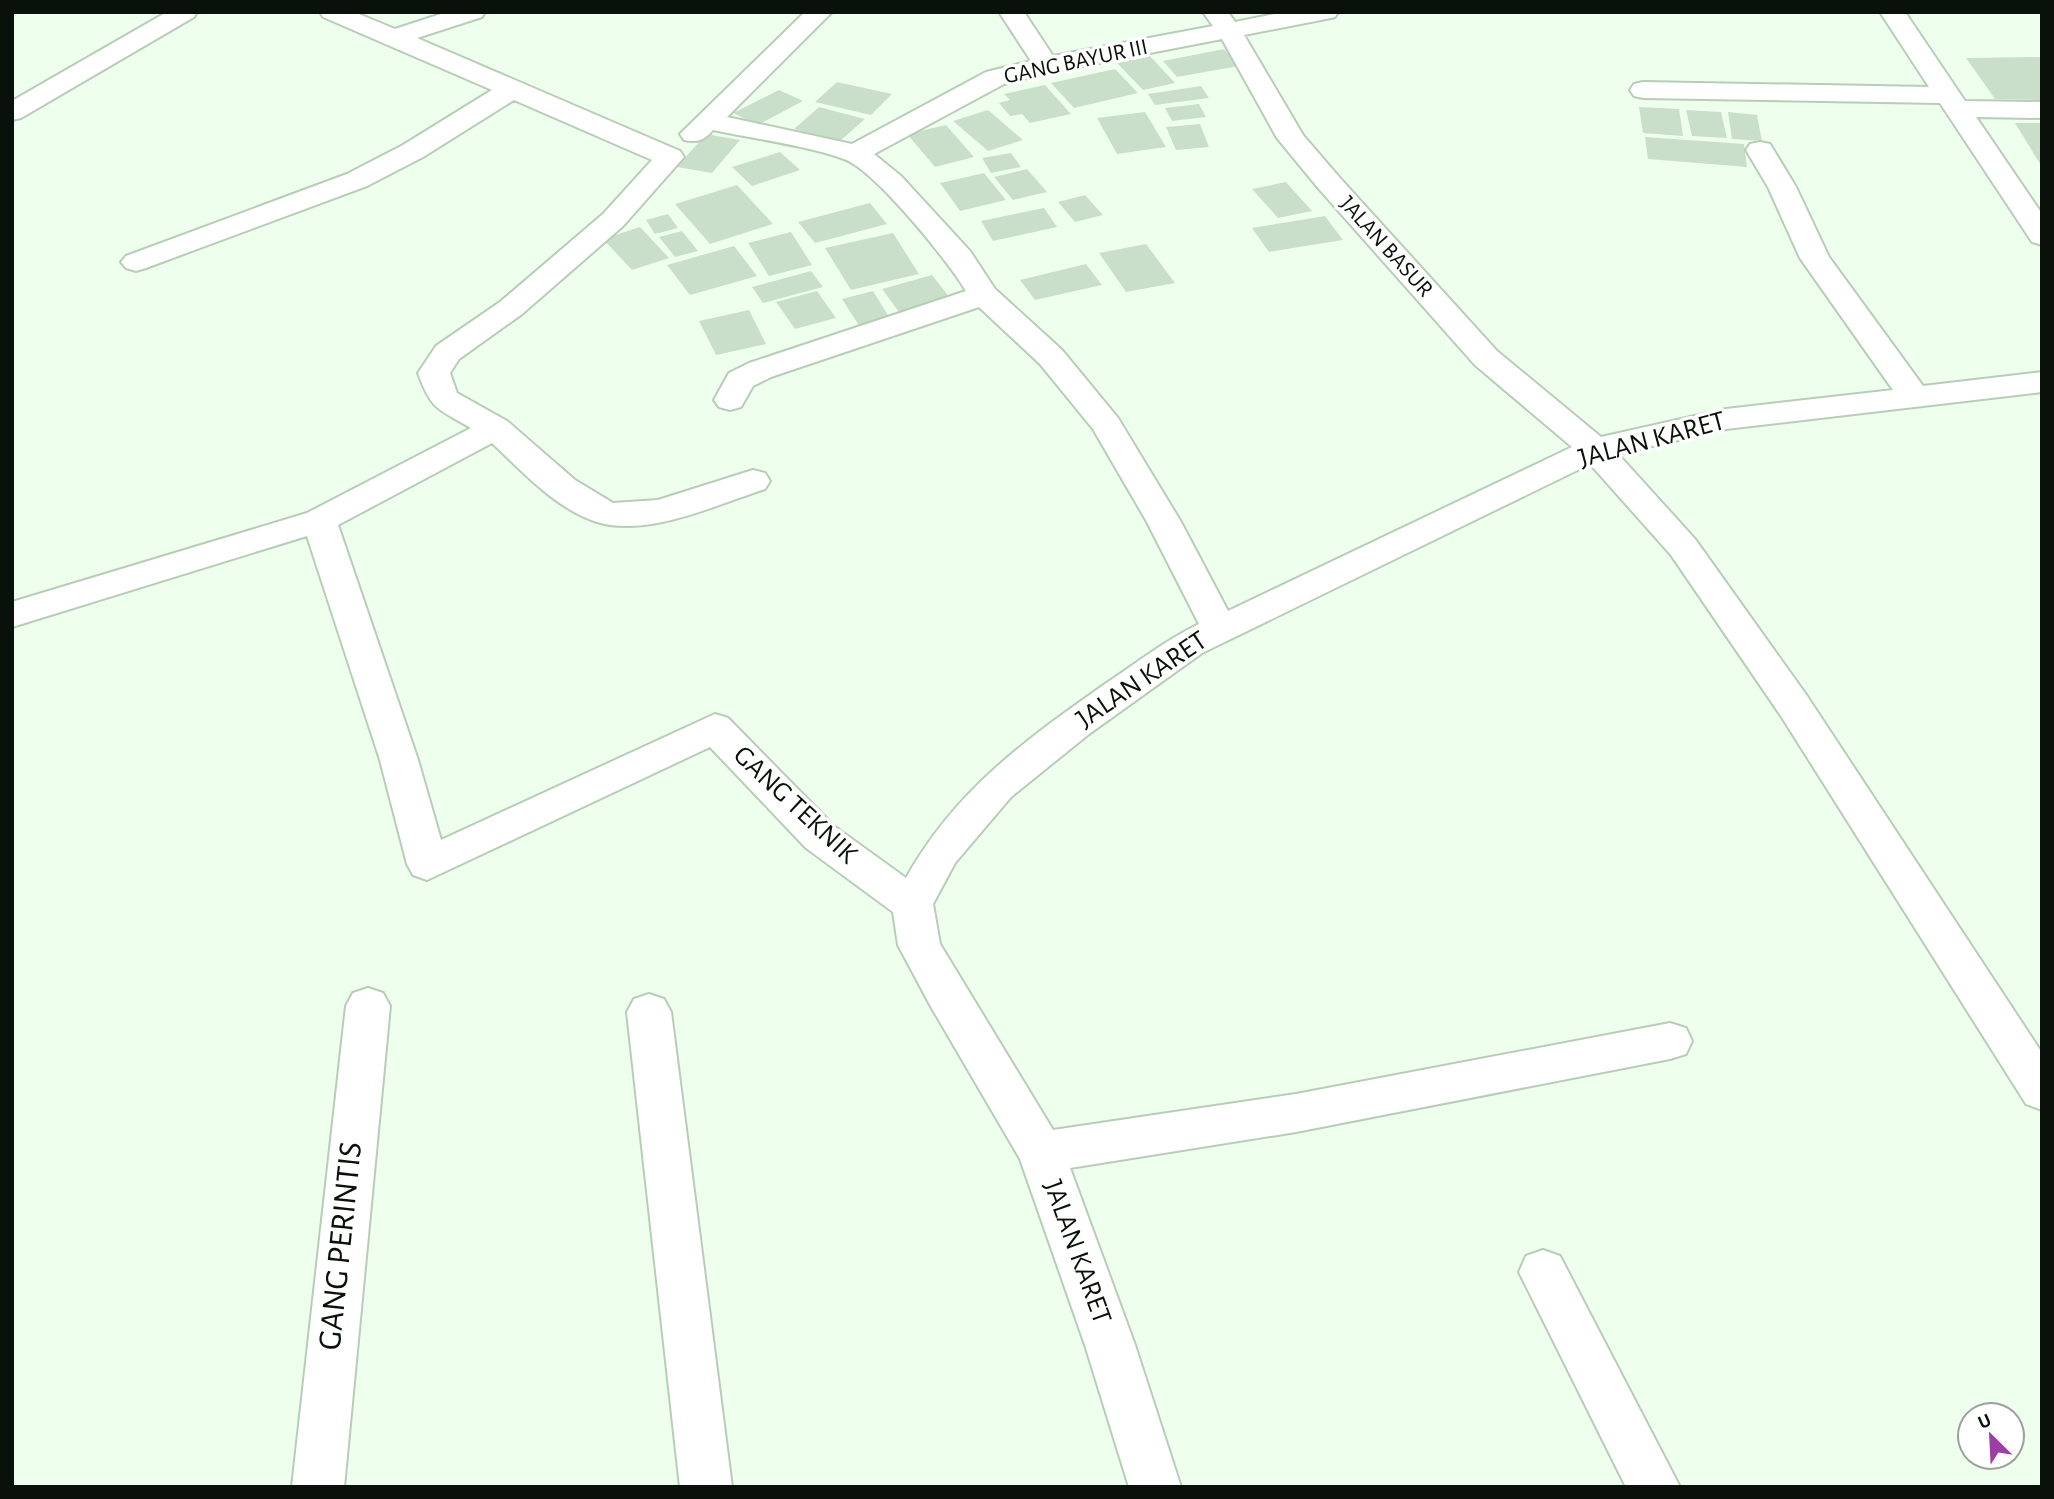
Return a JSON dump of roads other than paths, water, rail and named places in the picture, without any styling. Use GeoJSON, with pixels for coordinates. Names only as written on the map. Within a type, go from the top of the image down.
{"type":"FeatureCollection","features":[{"type":"Feature","properties":{"kind":"street"},"geometry":{"type":"LineString","coordinates":[[12,112],[185,12]]}},
{"type":"Feature","properties":{"kind":"street"},"geometry":{"type":"LineString","coordinates":[[332,12],[396,37],[586,124],[670,157]]}},
{"type":"Feature","properties":{"kind":"street"},"geometry":{"type":"LineString","coordinates":[[396,37],[473,12]]}},
{"type":"Feature","properties":{"kind":"street"},"geometry":{"type":"LineString","coordinates":[[753,481],[659,510],[631,515],[606,513],[544,473],[495,428],[443,398],[434,373],[447,353],[511,307],[613,220],[670,157],[820,12]]}},
{"type":"Feature","properties":{"kind":"street"},"geometry":{"type":"LineString","coordinates":[[1011,12],[1046,65]]}},
{"type":"Feature","properties":{"kind":"street","name":"GANG BAYUR III"},"geometry":{"type":"LineString","coordinates":[[856,153],[995,78],[1222,21],[1326,12]]}},
{"type":"Feature","properties":{"kind":"street"},"geometry":{"type":"LineString","coordinates":[[1892,12],[2042,236]]}},
{"type":"Feature","properties":{"kind":"street","name":"JALAN BASUR"},"geometry":{"type":"LineString","coordinates":[[1222,21],[1291,138],[1329,183],[1486,358],[1595,449],[1684,547],[1794,706],[2042,1091]]}},
{"type":"Feature","properties":{"kind":"street"},"geometry":{"type":"LineString","coordinates":[[136,262],[357,180],[414,151],[512,90]]}},
{"type":"Feature","properties":{"kind":"street"},"geometry":{"type":"LineString","coordinates":[[1643,90],[1950,102],[2042,110]]}},
{"type":"Feature","properties":{"kind":"street"},"geometry":{"type":"LineString","coordinates":[[708,121],[856,153],[891,182],[952,248],[984,295],[1051,357],[1107,425],[1164,522],[1219,629]]}},
{"type":"Feature","properties":{"kind":"street"},"geometry":{"type":"LineString","coordinates":[[1760,150],[1782,187],[1815,258],[1914,396]]}},
{"type":"Feature","properties":{"kind":"street"},"geometry":{"type":"LineString","coordinates":[[730,400],[740,380],[760,370],[984,295]]}},
{"type":"Feature","properties":{"kind":"street","name":"JALAN KARET"},"geometry":{"type":"LineString","coordinates":[[1155,1487],[1110,1345],[1041,1152],[919,945],[912,904],[941,852],[998,787],[1076,724],[1189,644],[1595,449],[1726,419],[2042,382]]}},
{"type":"Feature","properties":{"kind":"street"},"geometry":{"type":"LineString","coordinates":[[13,613],[319,521],[495,428]]}},
{"type":"Feature","properties":{"kind":"street","name":"GANG TEKNIK"},"geometry":{"type":"LineString","coordinates":[[319,521],[399,760],[427,864],[715,728],[820,837],[912,904]]}},
{"type":"Feature","properties":{"kind":"street","name":"GANG PERINTIS"},"geometry":{"type":"LineString","coordinates":[[318,1487],[368,1006]]}},
{"type":"Feature","properties":{"kind":"street"},"geometry":{"type":"LineString","coordinates":[[649,1012],[706,1487]]}},
{"type":"Feature","properties":{"kind":"street"},"geometry":{"type":"LineString","coordinates":[[1041,1152],[1296,1113],[1670,1041]]}},
{"type":"Feature","properties":{"kind":"street"},"geometry":{"type":"LineString","coordinates":[[1543,1272],[1654,1487]]}}]}
